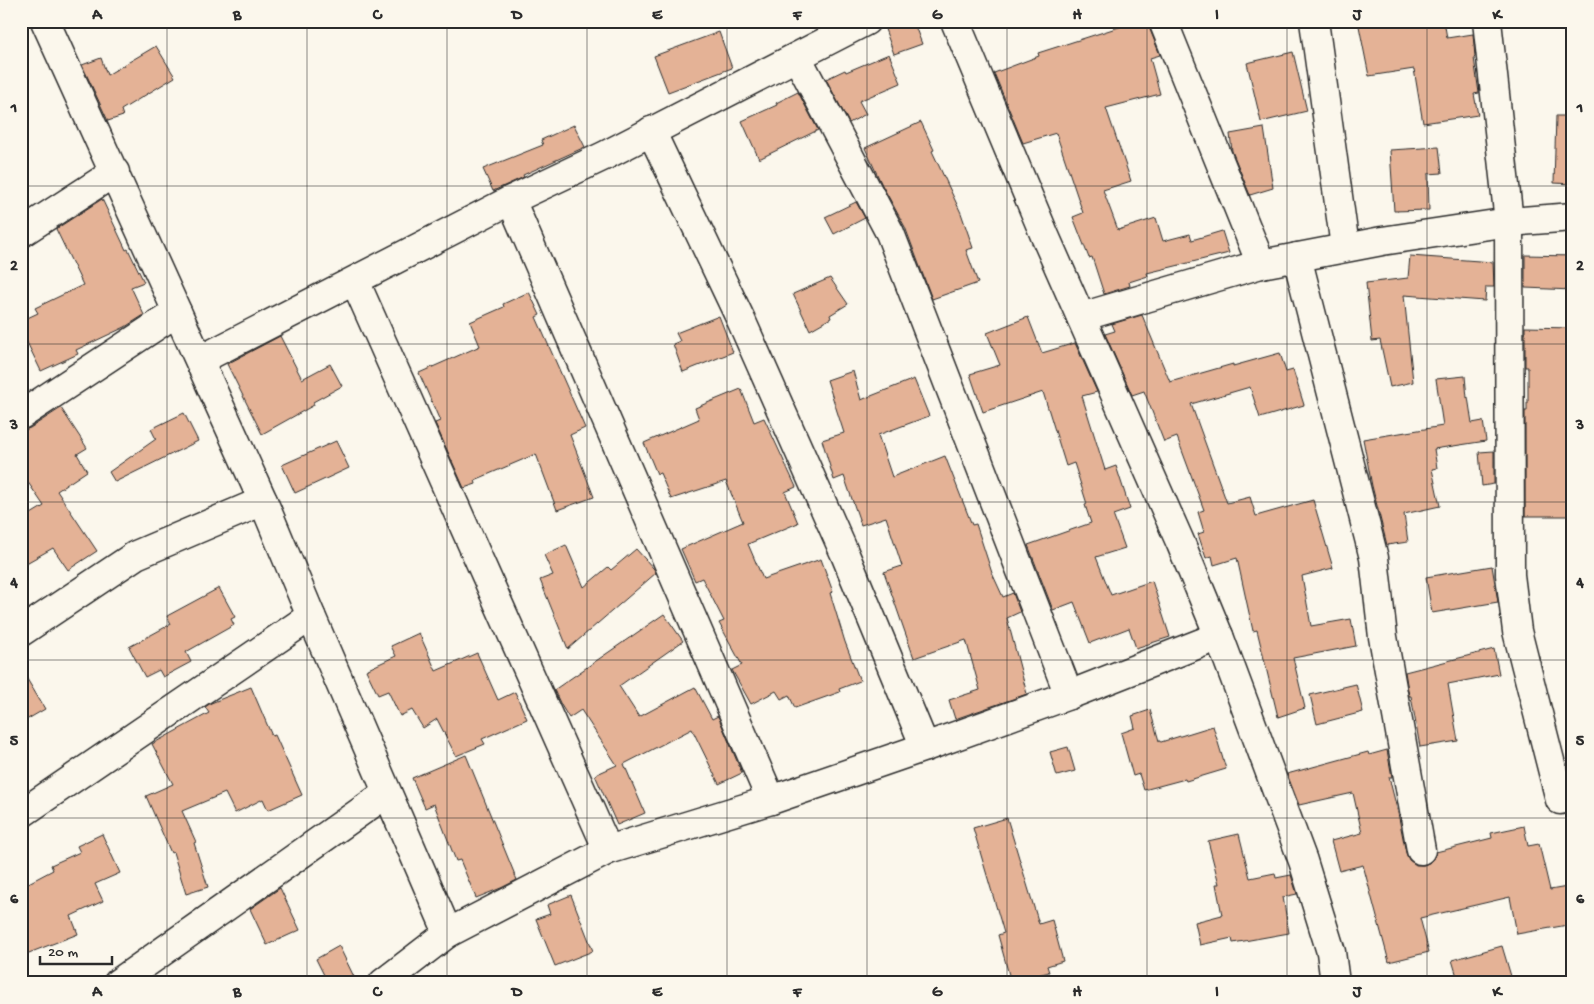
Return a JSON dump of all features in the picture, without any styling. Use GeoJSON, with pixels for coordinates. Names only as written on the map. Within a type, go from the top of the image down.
{"type":"FeatureCollection","features":[{"type":"Feature","properties":{"kind":"street"},"geometry":{"type":"LineString","coordinates":[[45,21],[263,500],[448,933]]}},
{"type":"Feature","properties":{"kind":"street"},"geometry":{"type":"LineString","coordinates":[[200,360],[511,200],[604,156],[866,21]]}},
{"type":"Feature","properties":{"kind":"street"},"geometry":{"type":"LineString","coordinates":[[955,21],[1045,236],[1181,544],[1219,636],[1303,861],[1330,952],[1335,983]]}},
{"type":"Feature","properties":{"kind":"street"},"geometry":{"type":"LineString","coordinates":[[1163,21],[1261,264]]}},
{"type":"Feature","properties":{"kind":"street"},"geometry":{"type":"LineString","coordinates":[[1314,21],[1346,247]]}},
{"type":"Feature","properties":{"kind":"street"},"geometry":{"type":"LineString","coordinates":[[1486,21],[1509,222],[1510,575],[1517,631],[1560,800]]}},
{"type":"Feature","properties":{"kind":"street"},"geometry":{"type":"LineString","coordinates":[[797,57],[890,233],[1070,695]]}},
{"type":"Feature","properties":{"kind":"street"},"geometry":{"type":"LineString","coordinates":[[652,131],[745,329],[844,552],[926,747]]}},
{"type":"Feature","properties":{"kind":"street"},"geometry":{"type":"LineString","coordinates":[[21,233],[115,172]]}},
{"type":"Feature","properties":{"kind":"street"},"geometry":{"type":"LineString","coordinates":[[511,200],[771,800]]}},
{"type":"Feature","properties":{"kind":"street"},"geometry":{"type":"LineString","coordinates":[[1080,317],[1261,264],[1346,247],[1509,222],[1573,217]]}},
{"type":"Feature","properties":{"kind":"street"},"geometry":{"type":"LineString","coordinates":[[1297,257],[1374,558],[1383,638],[1421,850]]}},
{"type":"Feature","properties":{"kind":"street"},"geometry":{"type":"LineString","coordinates":[[356,281],[608,850]]}},
{"type":"Feature","properties":{"kind":"street"},"geometry":{"type":"LineString","coordinates":[[21,415],[178,312]]}},
{"type":"Feature","properties":{"kind":"street"},"geometry":{"type":"LineString","coordinates":[[21,632],[136,555],[263,500]]}},
{"type":"Feature","properties":{"kind":"street"},"geometry":{"type":"LineString","coordinates":[[21,814],[311,616]]}},
{"type":"Feature","properties":{"kind":"street"},"geometry":{"type":"LineString","coordinates":[[383,983],[448,933],[608,850],[771,800],[926,747],[1070,695],[1219,636]]}},
{"type":"Feature","properties":{"kind":"street"},"geometry":{"type":"LineString","coordinates":[[118,983],[387,793]]}},
{"type":"Feature","properties":{"kind":"building"},"geometry":{"type":"Polygon","coordinates":[[[882,21],[913,21],[922,44],[894,54],[882,21]]]}},
{"type":"Feature","properties":{"kind":"building"},"geometry":{"type":"Polygon","coordinates":[[[1138,21],[1148,21],[1160,55],[1150,58],[1160,94],[1106,108],[1131,181],[1103,190],[1118,230],[1156,218],[1163,241],[1190,234],[1192,240],[1222,231],[1229,253],[1147,273],[1148,276],[1129,282],[1130,286],[1104,294],[1092,257],[1089,258],[1073,217],[1083,213],[1056,133],[1023,143],[994,73],[1039,56],[1038,53],[1138,21]]]}},
{"type":"Feature","properties":{"kind":"building"},"geometry":{"type":"Polygon","coordinates":[[[1358,21],[1444,21],[1447,38],[1473,34],[1479,93],[1474,94],[1478,115],[1423,123],[1414,69],[1369,76],[1358,21]]]}},
{"type":"Feature","properties":{"kind":"building"},"geometry":{"type":"Polygon","coordinates":[[[719,32],[732,68],[668,92],[654,56],[719,32]]]}},
{"type":"Feature","properties":{"kind":"building"},"geometry":{"type":"Polygon","coordinates":[[[156,46],[175,77],[121,110],[123,116],[108,121],[82,65],[101,58],[107,75],[156,46]]]}},
{"type":"Feature","properties":{"kind":"building"},"geometry":{"type":"Polygon","coordinates":[[[1293,52],[1307,111],[1261,122],[1247,63],[1293,52]]]}},
{"type":"Feature","properties":{"kind":"building"},"geometry":{"type":"Polygon","coordinates":[[[889,54],[901,83],[859,101],[866,114],[849,123],[826,79],[889,54]]]}},
{"type":"Feature","properties":{"kind":"building"},"geometry":{"type":"Polygon","coordinates":[[[798,92],[818,130],[759,159],[742,121],[777,105],[776,103],[798,92]]]}},
{"type":"Feature","properties":{"kind":"building"},"geometry":{"type":"Polygon","coordinates":[[[1556,116],[1573,116],[1573,184],[1554,183],[1556,116]]]}},
{"type":"Feature","properties":{"kind":"building"},"geometry":{"type":"Polygon","coordinates":[[[921,122],[934,150],[932,151],[961,213],[973,248],[966,250],[978,283],[932,299],[905,227],[882,185],[865,148],[921,122]]]}},
{"type":"Feature","properties":{"kind":"building"},"geometry":{"type":"Polygon","coordinates":[[[574,125],[585,147],[493,191],[483,169],[543,145],[541,140],[574,125]]]}},
{"type":"Feature","properties":{"kind":"building"},"geometry":{"type":"Polygon","coordinates":[[[1264,128],[1273,188],[1250,195],[1232,151],[1230,134],[1264,128]]]}},
{"type":"Feature","properties":{"kind":"building"},"geometry":{"type":"Polygon","coordinates":[[[1439,147],[1442,173],[1428,174],[1429,210],[1394,211],[1390,150],[1439,147]]]}},
{"type":"Feature","properties":{"kind":"building"},"geometry":{"type":"Polygon","coordinates":[[[102,199],[126,250],[128,249],[144,282],[131,287],[144,315],[125,327],[76,350],[78,354],[41,371],[21,330],[21,321],[38,313],[35,308],[83,285],[56,229],[102,199]]]}},
{"type":"Feature","properties":{"kind":"building"},"geometry":{"type":"Polygon","coordinates":[[[856,202],[865,218],[834,234],[825,217],[856,202]]]}},
{"type":"Feature","properties":{"kind":"building"},"geometry":{"type":"Polygon","coordinates":[[[1525,255],[1573,256],[1573,290],[1525,288],[1525,255]]]}},
{"type":"Feature","properties":{"kind":"building"},"geometry":{"type":"Polygon","coordinates":[[[1410,256],[1493,262],[1494,287],[1486,287],[1485,301],[1404,295],[1413,382],[1390,387],[1380,340],[1372,341],[1366,283],[1408,278],[1410,256]]]}},
{"type":"Feature","properties":{"kind":"building"},"geometry":{"type":"Polygon","coordinates":[[[830,278],[848,304],[830,315],[831,318],[810,330],[793,294],[830,278]]]}},
{"type":"Feature","properties":{"kind":"building"},"geometry":{"type":"Polygon","coordinates":[[[529,292],[540,315],[536,317],[585,428],[570,435],[594,497],[557,510],[536,454],[475,480],[476,484],[464,488],[435,423],[440,421],[419,373],[480,346],[470,322],[504,307],[503,304],[529,292]]]}},
{"type":"Feature","properties":{"kind":"building"},"geometry":{"type":"Polygon","coordinates":[[[1142,315],[1170,382],[1280,353],[1286,372],[1293,370],[1304,405],[1260,418],[1250,387],[1191,404],[1227,503],[1250,497],[1256,516],[1313,500],[1333,568],[1302,576],[1311,626],[1351,619],[1356,646],[1293,658],[1305,708],[1278,717],[1257,630],[1253,631],[1237,558],[1214,565],[1212,556],[1206,558],[1198,534],[1204,532],[1198,512],[1204,510],[1177,437],[1164,442],[1144,391],[1132,395],[1105,334],[1115,331],[1112,324],[1142,315]]]}},
{"type":"Feature","properties":{"kind":"building"},"geometry":{"type":"Polygon","coordinates":[[[719,316],[733,352],[683,372],[673,344],[680,341],[676,333],[719,316]]]}},
{"type":"Feature","properties":{"kind":"building"},"geometry":{"type":"Polygon","coordinates":[[[1028,317],[1042,353],[1075,343],[1097,392],[1082,396],[1105,470],[1116,466],[1130,509],[1113,515],[1125,548],[1096,557],[1111,595],[1152,581],[1170,637],[1136,648],[1129,628],[1090,643],[1074,602],[1053,610],[1028,545],[1091,523],[1074,463],[1066,466],[1043,392],[983,412],[970,374],[1000,365],[987,333],[1028,317]]]}},
{"type":"Feature","properties":{"kind":"building"},"geometry":{"type":"Polygon","coordinates":[[[1525,327],[1573,328],[1573,516],[1525,516],[1525,411],[1527,411],[1528,403],[1528,367],[1525,367],[1525,327]]]}},
{"type":"Feature","properties":{"kind":"building"},"geometry":{"type":"Polygon","coordinates":[[[280,336],[302,379],[330,364],[342,386],[313,402],[314,405],[262,434],[227,364],[280,336]]]}},
{"type":"Feature","properties":{"kind":"building"},"geometry":{"type":"Polygon","coordinates":[[[853,371],[861,400],[914,379],[929,416],[878,435],[892,477],[945,456],[972,525],[976,524],[992,573],[1003,597],[1013,593],[1020,612],[1007,618],[1027,694],[955,719],[949,700],[980,690],[966,640],[914,658],[884,572],[902,566],[886,517],[861,525],[844,476],[834,480],[822,440],[844,433],[827,380],[853,371]]]}},
{"type":"Feature","properties":{"kind":"building"},"geometry":{"type":"Polygon","coordinates":[[[1465,376],[1472,423],[1483,421],[1486,441],[1434,449],[1437,468],[1432,469],[1440,506],[1404,514],[1408,542],[1387,545],[1372,486],[1363,439],[1443,426],[1436,379],[1465,376]]]}},
{"type":"Feature","properties":{"kind":"building"},"geometry":{"type":"Polygon","coordinates":[[[741,389],[754,422],[764,418],[796,487],[785,492],[798,523],[748,544],[763,579],[821,559],[833,592],[830,593],[845,642],[860,681],[839,689],[840,692],[795,708],[789,695],[781,699],[776,691],[751,704],[732,670],[742,665],[719,623],[724,621],[702,578],[695,581],[681,549],[743,522],[726,481],[671,499],[660,473],[657,474],[644,443],[699,419],[695,408],[741,389]]]}},
{"type":"Feature","properties":{"kind":"building"},"geometry":{"type":"Polygon","coordinates":[[[61,408],[87,448],[77,454],[87,471],[57,491],[97,551],[68,570],[53,548],[21,566],[21,520],[44,506],[21,472],[21,431],[30,428],[61,408]]]}},
{"type":"Feature","properties":{"kind":"building"},"geometry":{"type":"Polygon","coordinates":[[[184,413],[198,441],[115,482],[109,472],[156,439],[151,429],[184,413]]]}},
{"type":"Feature","properties":{"kind":"building"},"geometry":{"type":"Polygon","coordinates":[[[336,441],[349,468],[295,493],[282,465],[336,441]]]}},
{"type":"Feature","properties":{"kind":"building"},"geometry":{"type":"Polygon","coordinates":[[[1494,451],[1494,484],[1482,486],[1479,452],[1494,451]]]}},
{"type":"Feature","properties":{"kind":"building"},"geometry":{"type":"Polygon","coordinates":[[[566,545],[584,587],[608,567],[611,570],[636,549],[656,573],[568,649],[540,580],[553,575],[544,555],[566,545]]]}},
{"type":"Feature","properties":{"kind":"building"},"geometry":{"type":"Polygon","coordinates":[[[1492,566],[1498,602],[1432,613],[1426,577],[1492,566]]]}},
{"type":"Feature","properties":{"kind":"building"},"geometry":{"type":"Polygon","coordinates":[[[219,588],[235,617],[231,619],[234,625],[186,652],[191,662],[163,677],[159,670],[145,677],[129,647],[171,624],[167,616],[219,588]]]}},
{"type":"Feature","properties":{"kind":"building"},"geometry":{"type":"Polygon","coordinates":[[[664,614],[683,641],[619,686],[639,717],[695,687],[712,719],[718,716],[742,773],[719,784],[692,729],[624,764],[645,813],[617,825],[595,775],[617,765],[581,710],[569,718],[554,690],[664,614]]]}},
{"type":"Feature","properties":{"kind":"building"},"geometry":{"type":"Polygon","coordinates":[[[419,633],[436,671],[477,653],[498,700],[515,692],[527,719],[482,739],[485,744],[456,756],[437,719],[423,728],[412,710],[400,716],[388,691],[378,695],[366,670],[396,656],[391,646],[419,633]]]}},
{"type":"Feature","properties":{"kind":"building"},"geometry":{"type":"Polygon","coordinates":[[[1494,649],[1499,674],[1448,684],[1458,741],[1420,747],[1405,672],[1494,649]]]}},
{"type":"Feature","properties":{"kind":"building"},"geometry":{"type":"Polygon","coordinates":[[[21,669],[45,709],[21,723],[21,669]]]}},
{"type":"Feature","properties":{"kind":"building"},"geometry":{"type":"Polygon","coordinates":[[[1356,684],[1363,712],[1317,724],[1310,695],[1356,684]]]}},
{"type":"Feature","properties":{"kind":"building"},"geometry":{"type":"Polygon","coordinates":[[[251,687],[272,736],[275,735],[302,795],[268,810],[263,799],[235,813],[225,793],[182,811],[196,842],[194,843],[208,887],[186,894],[173,852],[171,853],[146,796],[173,784],[152,744],[209,713],[205,707],[211,703],[251,687]]]}},
{"type":"Feature","properties":{"kind":"building"},"geometry":{"type":"Polygon","coordinates":[[[1150,710],[1159,741],[1161,742],[1213,726],[1226,769],[1186,781],[1185,779],[1144,790],[1139,774],[1133,776],[1121,733],[1135,728],[1132,716],[1150,710]]]}},
{"type":"Feature","properties":{"kind":"building"},"geometry":{"type":"Polygon","coordinates":[[[1068,747],[1075,771],[1057,776],[1050,752],[1068,747]]]}},
{"type":"Feature","properties":{"kind":"building"},"geometry":{"type":"Polygon","coordinates":[[[1387,750],[1392,777],[1389,777],[1409,860],[1416,865],[1424,865],[1431,862],[1436,852],[1492,838],[1491,833],[1524,826],[1528,846],[1539,844],[1550,890],[1573,886],[1573,924],[1517,934],[1510,897],[1420,918],[1429,952],[1389,962],[1363,865],[1339,871],[1331,841],[1362,833],[1353,793],[1299,805],[1287,774],[1368,752],[1369,755],[1387,750]]]}},
{"type":"Feature","properties":{"kind":"building"},"geometry":{"type":"Polygon","coordinates":[[[466,755],[517,880],[476,898],[460,860],[456,861],[434,804],[425,808],[412,778],[466,755]]]}},
{"type":"Feature","properties":{"kind":"building"},"geometry":{"type":"Polygon","coordinates":[[[1007,818],[1039,924],[1052,920],[1063,961],[1047,966],[1049,972],[1011,982],[998,935],[1004,933],[973,828],[1007,818]]]}},
{"type":"Feature","properties":{"kind":"building"},"geometry":{"type":"Polygon","coordinates":[[[102,834],[120,873],[95,884],[103,901],[71,916],[78,934],[21,956],[21,887],[53,870],[51,865],[80,852],[77,846],[102,834]]]}},
{"type":"Feature","properties":{"kind":"building"},"geometry":{"type":"Polygon","coordinates":[[[1239,834],[1250,878],[1275,873],[1276,878],[1291,875],[1297,894],[1283,897],[1289,933],[1233,943],[1232,938],[1200,945],[1195,922],[1222,915],[1216,884],[1219,884],[1208,841],[1239,834]]]}},
{"type":"Feature","properties":{"kind":"building"},"geometry":{"type":"Polygon","coordinates":[[[280,888],[300,930],[267,945],[250,909],[280,888]]]}},
{"type":"Feature","properties":{"kind":"building"},"geometry":{"type":"Polygon","coordinates":[[[571,895],[593,951],[555,966],[536,919],[550,914],[547,905],[571,895]]]}},
{"type":"Feature","properties":{"kind":"building"},"geometry":{"type":"Polygon","coordinates":[[[339,946],[357,983],[328,983],[316,959],[339,946]]]}},
{"type":"Feature","properties":{"kind":"building"},"geometry":{"type":"Polygon","coordinates":[[[1502,946],[1513,983],[1459,983],[1452,960],[1502,946]]]}}]}
